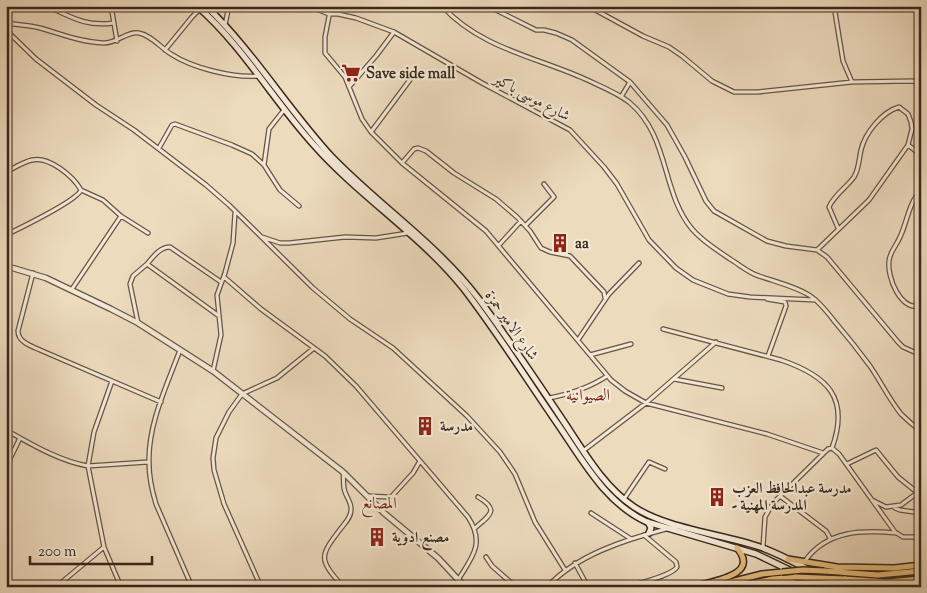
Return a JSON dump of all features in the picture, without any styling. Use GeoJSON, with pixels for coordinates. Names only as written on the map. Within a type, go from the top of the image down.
{"type":"FeatureCollection","features":[{"type":"Feature","properties":{"kind":"main road","name":"شارع الامير حمزة"},"geometry":{"type":"LineString","coordinates":[[201,7],[225,25],[258,76],[325,158],[447,262],[470,288],[604,479],[624,499],[644,513],[678,526],[763,548],[840,587]]}},
{"type":"Feature","properties":{"kind":"main road","name":"شارع الامير حمزة"},"geometry":{"type":"LineString","coordinates":[[201,7],[237,44],[326,150],[447,270],[476,304],[596,480],[629,511],[648,522],[737,548],[777,563],[825,587]]}},
{"type":"Feature","properties":{"kind":"main road"},"geometry":{"type":"LineString","coordinates":[[646,534],[650,526],[648,522]]}},
{"type":"Feature","properties":{"kind":"main road"},"geometry":{"type":"LineString","coordinates":[[696,537],[698,530]]}},
{"type":"Feature","properties":{"kind":"main road"},"geometry":{"type":"LineString","coordinates":[[694,587],[730,576],[740,570],[744,564],[743,556],[737,548]]}},
{"type":"Feature","properties":{"kind":"main road"},"geometry":{"type":"LineString","coordinates":[[788,559],[837,567],[894,568],[921,564]]}},
{"type":"Feature","properties":{"kind":"main road"},"geometry":{"type":"LineString","coordinates":[[711,587],[762,574],[803,570],[878,575],[921,571]]}},
{"type":"Feature","properties":{"kind":"main road"},"geometry":{"type":"LineString","coordinates":[[735,587],[795,577],[887,582],[921,579]]}},
{"type":"Feature","properties":{"kind":"main road"},"geometry":{"type":"LineString","coordinates":[[774,579],[814,587]]}},
{"type":"Feature","properties":{"kind":"main road"},"geometry":{"type":"LineString","coordinates":[[903,587],[921,583]]}},
{"type":"Feature","properties":{"kind":"street"},"geometry":{"type":"LineString","coordinates":[[47,6],[93,25],[113,23]]}},
{"type":"Feature","properties":{"kind":"street"},"geometry":{"type":"LineString","coordinates":[[111,6],[117,41]]}},
{"type":"Feature","properties":{"kind":"street"},"geometry":{"type":"LineString","coordinates":[[225,25],[229,6]]}},
{"type":"Feature","properties":{"kind":"street","name":"شارع موسى باكير"},"geometry":{"type":"LineString","coordinates":[[309,6],[329,14],[356,18],[394,32],[434,57],[574,133],[617,184],[649,240],[676,268],[686,275],[728,294],[816,300]]}},
{"type":"Feature","properties":{"kind":"street"},"geometry":{"type":"LineString","coordinates":[[331,6],[325,38],[325,53],[345,77],[362,119],[371,132],[402,163],[486,232],[499,245],[607,376],[625,391],[646,403],[767,434],[823,453]]}},
{"type":"Feature","properties":{"kind":"street"},"geometry":{"type":"LineString","coordinates":[[442,6],[459,22],[495,45],[572,73],[630,103],[647,124],[660,150],[678,210],[697,234],[713,248],[751,272],[793,287],[816,300],[841,328],[870,366],[889,398],[902,415],[921,431]]}},
{"type":"Feature","properties":{"kind":"street"},"geometry":{"type":"LineString","coordinates":[[488,6],[536,30],[550,31],[572,40],[630,82],[667,125],[686,158],[706,202],[714,212],[767,241],[817,250],[827,257],[904,348],[921,355]]}},
{"type":"Feature","properties":{"kind":"street"},"geometry":{"type":"LineString","coordinates":[[588,6],[643,36],[669,47],[712,81],[734,92],[758,92],[852,82],[912,81],[921,83]]}},
{"type":"Feature","properties":{"kind":"street"},"geometry":{"type":"LineString","coordinates":[[834,6],[843,61],[852,82]]}},
{"type":"Feature","properties":{"kind":"street"},"geometry":{"type":"LineString","coordinates":[[165,50],[201,7]]}},
{"type":"Feature","properties":{"kind":"street"},"geometry":{"type":"LineString","coordinates":[[6,23],[41,28],[70,38],[103,43],[117,41],[139,33],[150,38],[182,61],[195,66],[246,77],[258,76]]}},
{"type":"Feature","properties":{"kind":"street"},"geometry":{"type":"LineString","coordinates":[[6,30],[36,58],[103,111],[134,130],[190,172],[262,237],[313,288],[350,319],[399,354],[467,416],[515,474],[535,522],[565,570]]}},
{"type":"Feature","properties":{"kind":"street"},"geometry":{"type":"LineString","coordinates":[[349,87],[394,32]]}},
{"type":"Feature","properties":{"kind":"street"},"geometry":{"type":"LineString","coordinates":[[371,132],[415,73]]}},
{"type":"Feature","properties":{"kind":"street"},"geometry":{"type":"LineString","coordinates":[[621,97],[630,82]]}},
{"type":"Feature","properties":{"kind":"street"},"geometry":{"type":"LineString","coordinates":[[817,250],[879,188],[896,159],[908,145],[912,122],[904,110],[899,107],[875,124],[861,149],[856,174],[830,203],[830,213],[838,228]]}},
{"type":"Feature","properties":{"kind":"street"},"geometry":{"type":"LineString","coordinates":[[264,165],[269,128],[284,110]]}},
{"type":"Feature","properties":{"kind":"street"},"geometry":{"type":"LineString","coordinates":[[158,148],[172,125],[175,124],[245,150],[264,165],[280,190],[299,206]]}},
{"type":"Feature","properties":{"kind":"street"},"geometry":{"type":"LineString","coordinates":[[908,145],[921,155]]}},
{"type":"Feature","properties":{"kind":"street"},"geometry":{"type":"LineString","coordinates":[[402,163],[414,150],[424,150],[496,199],[526,225],[541,248],[570,256],[604,292],[605,298]]}},
{"type":"Feature","properties":{"kind":"street"},"geometry":{"type":"LineString","coordinates":[[6,172],[27,161],[42,160],[62,171],[81,190],[103,200],[121,216],[148,233]]}},
{"type":"Feature","properties":{"kind":"street"},"geometry":{"type":"LineString","coordinates":[[526,225],[554,197],[544,184]]}},
{"type":"Feature","properties":{"kind":"street"},"geometry":{"type":"LineString","coordinates":[[6,235],[65,203],[79,194],[81,190]]}},
{"type":"Feature","properties":{"kind":"street"},"geometry":{"type":"LineString","coordinates":[[921,191],[913,202],[900,239],[890,253],[888,266],[892,282],[899,295],[912,306],[921,306]]}},
{"type":"Feature","properties":{"kind":"street"},"geometry":{"type":"LineString","coordinates":[[213,371],[221,336],[217,295],[233,242],[235,212]]}},
{"type":"Feature","properties":{"kind":"street"},"geometry":{"type":"LineString","coordinates":[[72,289],[121,216]]}},
{"type":"Feature","properties":{"kind":"street"},"geometry":{"type":"LineString","coordinates":[[499,245],[521,220]]}},
{"type":"Feature","properties":{"kind":"street"},"geometry":{"type":"LineString","coordinates":[[262,237],[280,243],[289,243],[345,237],[376,238],[408,233]]}},
{"type":"Feature","properties":{"kind":"street"},"geometry":{"type":"LineString","coordinates":[[138,323],[130,284],[133,276],[166,247],[174,248],[221,282]]}},
{"type":"Feature","properties":{"kind":"street"},"geometry":{"type":"LineString","coordinates":[[578,340],[605,298],[639,263]]}},
{"type":"Feature","properties":{"kind":"street"},"geometry":{"type":"LineString","coordinates":[[147,264],[219,316]]}},
{"type":"Feature","properties":{"kind":"street"},"geometry":{"type":"LineString","coordinates":[[6,266],[33,273],[72,289],[138,323],[213,371],[343,472],[366,496],[438,558],[465,587]]}},
{"type":"Feature","properties":{"kind":"street"},"geometry":{"type":"LineString","coordinates":[[33,273],[18,330],[20,339],[40,350],[161,402]]}},
{"type":"Feature","properties":{"kind":"street"},"geometry":{"type":"LineString","coordinates":[[224,277],[261,309],[314,348],[356,386],[468,517],[475,528],[477,541],[458,580]]}},
{"type":"Feature","properties":{"kind":"street"},"geometry":{"type":"LineString","coordinates":[[765,298],[785,302],[786,306],[768,356]]}},
{"type":"Feature","properties":{"kind":"street"},"geometry":{"type":"LineString","coordinates":[[663,329],[717,342],[792,364],[823,380],[833,393],[838,407],[838,415],[832,448],[823,453],[773,503],[765,517],[763,548]]}},
{"type":"Feature","properties":{"kind":"street"},"geometry":{"type":"LineString","coordinates":[[583,450],[646,403],[717,342]]}},
{"type":"Feature","properties":{"kind":"street"},"geometry":{"type":"LineString","coordinates":[[590,355],[631,344]]}},
{"type":"Feature","properties":{"kind":"street"},"geometry":{"type":"LineString","coordinates":[[261,587],[224,504],[214,470],[213,458],[216,438],[218,431],[242,394],[277,378],[314,348]]}},
{"type":"Feature","properties":{"kind":"street"},"geometry":{"type":"LineString","coordinates":[[180,350],[161,402],[150,443],[148,462],[156,504],[191,587]]}},
{"type":"Feature","properties":{"kind":"street"},"geometry":{"type":"LineString","coordinates":[[548,398],[580,390],[595,384],[607,376]]}},
{"type":"Feature","properties":{"kind":"street"},"geometry":{"type":"LineString","coordinates":[[673,379],[722,388]]}},
{"type":"Feature","properties":{"kind":"street"},"geometry":{"type":"LineString","coordinates":[[112,381],[94,432],[88,466],[104,547],[122,587]]}},
{"type":"Feature","properties":{"kind":"street"},"geometry":{"type":"LineString","coordinates":[[6,430],[63,458],[88,466],[148,462]]}},
{"type":"Feature","properties":{"kind":"street"},"geometry":{"type":"LineString","coordinates":[[6,467],[20,438]]}},
{"type":"Feature","properties":{"kind":"street"},"geometry":{"type":"LineString","coordinates":[[832,448],[840,454],[896,533],[903,537],[921,537]]}},
{"type":"Feature","properties":{"kind":"street"},"geometry":{"type":"LineString","coordinates":[[847,464],[876,450],[898,478],[919,491],[901,505],[893,507],[886,507],[872,500]]}},
{"type":"Feature","properties":{"kind":"street"},"geometry":{"type":"LineString","coordinates":[[366,496],[392,496],[420,462]]}},
{"type":"Feature","properties":{"kind":"street"},"geometry":{"type":"LineString","coordinates":[[624,499],[649,462],[665,469]]}},
{"type":"Feature","properties":{"kind":"street"},"geometry":{"type":"LineString","coordinates":[[343,472],[344,488],[351,510],[350,518],[327,548],[324,555],[327,568],[343,587]]}},
{"type":"Feature","properties":{"kind":"street"},"geometry":{"type":"LineString","coordinates":[[780,496],[826,531],[830,538]]}},
{"type":"Feature","properties":{"kind":"street"},"geometry":{"type":"LineString","coordinates":[[475,528],[488,516],[490,508],[488,503],[478,497]]}},
{"type":"Feature","properties":{"kind":"street"},"geometry":{"type":"LineString","coordinates":[[893,507],[921,513]]}},
{"type":"Feature","properties":{"kind":"street"},"geometry":{"type":"LineString","coordinates":[[590,513],[632,540]]}},
{"type":"Feature","properties":{"kind":"street"},"geometry":{"type":"LineString","coordinates":[[547,587],[575,563],[646,534],[678,526]]}},
{"type":"Feature","properties":{"kind":"street"},"geometry":{"type":"LineString","coordinates":[[805,561],[812,551],[830,538],[862,531],[896,533]]}},
{"type":"Feature","properties":{"kind":"street"},"geometry":{"type":"LineString","coordinates":[[627,587],[674,572],[677,568],[676,562],[646,534]]}},
{"type":"Feature","properties":{"kind":"street"},"geometry":{"type":"LineString","coordinates":[[56,587],[104,547]]}},
{"type":"Feature","properties":{"kind":"street"},"geometry":{"type":"LineString","coordinates":[[486,557],[492,566],[516,587]]}},
{"type":"Feature","properties":{"kind":"street"},"geometry":{"type":"LineString","coordinates":[[575,563],[588,587]]}},
{"type":"Feature","properties":{"kind":"place","name":"Save side mall"},"geometry":{"type":"Point","coordinates":[351,73]}},
{"type":"Feature","properties":{"kind":"place","name":"aa"},"geometry":{"type":"Point","coordinates":[560,243]}},
{"type":"Feature","properties":{"kind":"place","name":"مدرسة"},"geometry":{"type":"Point","coordinates":[425,426]}},
{"type":"Feature","properties":{"kind":"place","name":"مدرسة عبدالحافظ العزب - المدرسة المهنية"},"geometry":{"type":"Point","coordinates":[717,497]}},
{"type":"Feature","properties":{"kind":"place","name":"مصنع ادوية"},"geometry":{"type":"Point","coordinates":[377,537]}},
{"type":"Feature","properties":{"kind":"district","name":"الصيوانية"},"geometry":{"type":"Point","coordinates":[588,394]}},
{"type":"Feature","properties":{"kind":"district","name":"المصانع"},"geometry":{"type":"Point","coordinates":[379,502]}}]}
